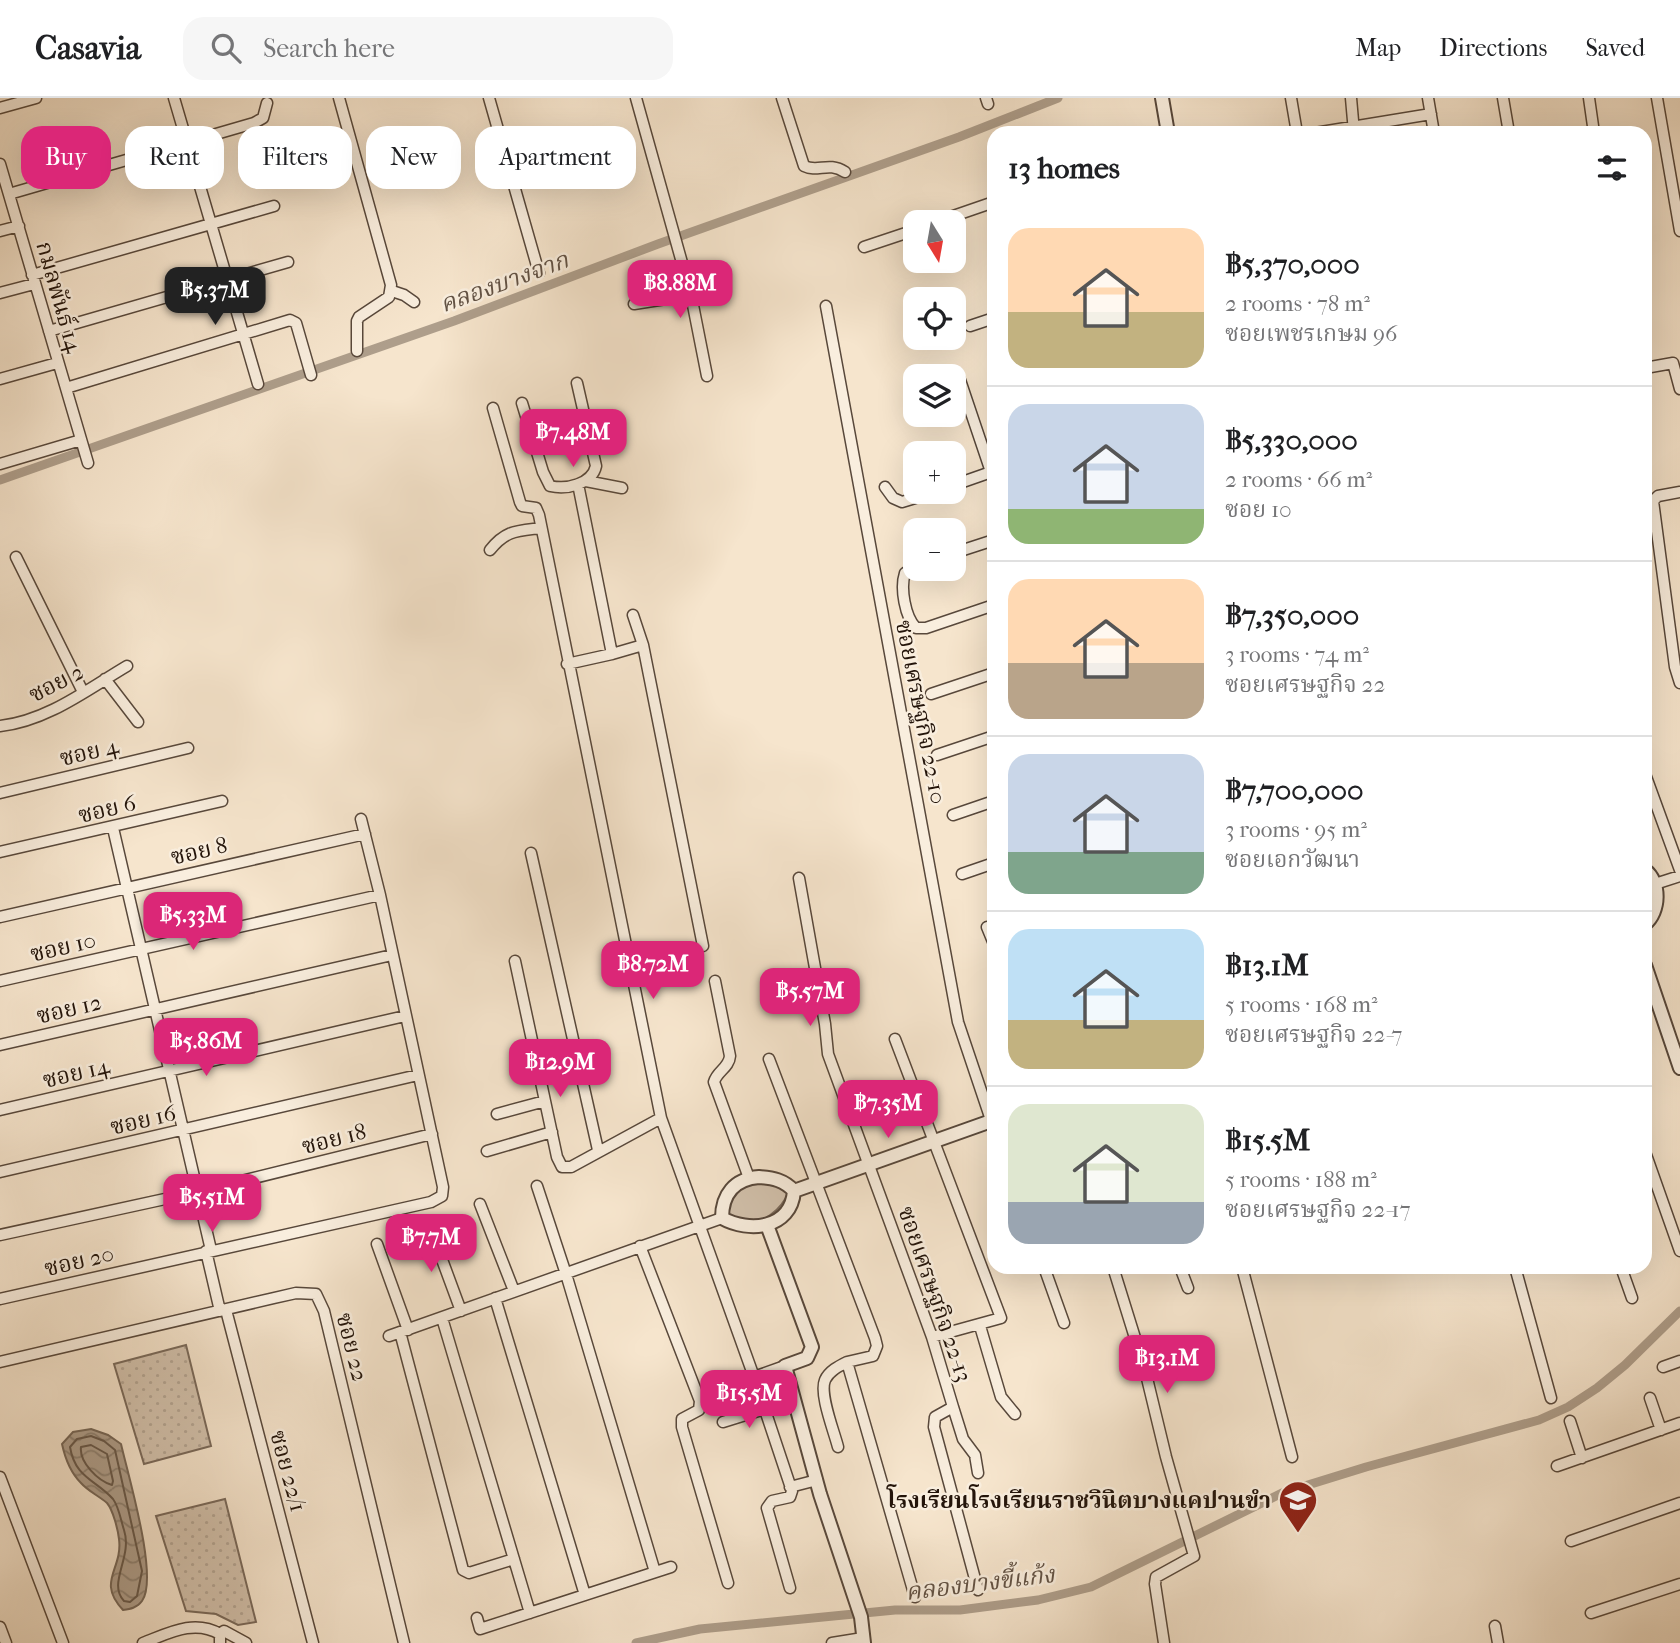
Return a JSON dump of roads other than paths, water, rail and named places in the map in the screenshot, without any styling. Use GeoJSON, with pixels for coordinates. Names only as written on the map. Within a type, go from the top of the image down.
{"type":"FeatureCollection","features":[{"type":"Feature","properties":{"kind":"street"},"geometry":{"type":"LineString","coordinates":[[0,108],[36,98]]}},
{"type":"Feature","properties":{"kind":"street"},"geometry":{"type":"LineString","coordinates":[[174,98],[182,126]]}},
{"type":"Feature","properties":{"kind":"street"},"geometry":{"type":"LineString","coordinates":[[339,98],[392,291]]}},
{"type":"Feature","properties":{"kind":"street"},"geometry":{"type":"LineString","coordinates":[[489,98],[539,273]]}},
{"type":"Feature","properties":{"kind":"street"},"geometry":{"type":"LineString","coordinates":[[636,98],[691,295],[707,376]]}},
{"type":"Feature","properties":{"kind":"street"},"geometry":{"type":"LineString","coordinates":[[782,98],[804,166],[810,169],[831,165],[845,172]]}},
{"type":"Feature","properties":{"kind":"street"},"geometry":{"type":"LineString","coordinates":[[1162,98],[1167,126]]}},
{"type":"Feature","properties":{"kind":"street"},"geometry":{"type":"LineString","coordinates":[[1291,98],[1296,126]]}},
{"type":"Feature","properties":{"kind":"street"},"geometry":{"type":"LineString","coordinates":[[1351,98],[1354,126]]}},
{"type":"Feature","properties":{"kind":"street"},"geometry":{"type":"LineString","coordinates":[[1428,98],[1433,126]]}},
{"type":"Feature","properties":{"kind":"street"},"geometry":{"type":"LineString","coordinates":[[1503,98],[1508,126]]}},
{"type":"Feature","properties":{"kind":"street"},"geometry":{"type":"LineString","coordinates":[[1589,98],[1593,126]]}},
{"type":"Feature","properties":{"kind":"street"},"geometry":{"type":"LineString","coordinates":[[1657,98],[1680,231]]}},
{"type":"Feature","properties":{"kind":"street"},"geometry":{"type":"LineString","coordinates":[[224,131],[257,122],[264,116],[267,103]]}},
{"type":"Feature","properties":{"kind":"street"},"geometry":{"type":"LineString","coordinates":[[1373,126],[1431,114]]}},
{"type":"Feature","properties":{"kind":"street"},"geometry":{"type":"LineString","coordinates":[[9,194],[125,160]]}},
{"type":"Feature","properties":{"kind":"street","name":"กมลพันธ์ 14"},"geometry":{"type":"LineString","coordinates":[[1,168],[88,463]]}},
{"type":"Feature","properties":{"kind":"street"},"geometry":{"type":"LineString","coordinates":[[201,189],[258,384]]}},
{"type":"Feature","properties":{"kind":"street"},"geometry":{"type":"LineString","coordinates":[[966,212],[987,204]]}},
{"type":"Feature","properties":{"kind":"street"},"geometry":{"type":"LineString","coordinates":[[0,293],[33,279],[274,206]]}},
{"type":"Feature","properties":{"kind":"street"},"geometry":{"type":"LineString","coordinates":[[0,231],[19,226]]}},
{"type":"Feature","properties":{"kind":"street"},"geometry":{"type":"LineString","coordinates":[[864,247],[903,234]]}},
{"type":"Feature","properties":{"kind":"street"},"geometry":{"type":"LineString","coordinates":[[48,331],[288,262]]}},
{"type":"Feature","properties":{"kind":"street"},"geometry":{"type":"LineString","coordinates":[[392,291],[414,302]]}},
{"type":"Feature","properties":{"kind":"street"},"geometry":{"type":"LineString","coordinates":[[357,351],[359,317],[385,301],[392,291]]}},
{"type":"Feature","properties":{"kind":"street"},"geometry":{"type":"LineString","coordinates":[[634,303],[691,295]]}},
{"type":"Feature","properties":{"kind":"street","name":"ซอยเศรษฐกิจ 22-10"},"geometry":{"type":"LineString","coordinates":[[826,306],[958,1022],[987,1106]]}},
{"type":"Feature","properties":{"kind":"street"},"geometry":{"type":"LineString","coordinates":[[66,388],[290,320],[295,321],[311,375]]}},
{"type":"Feature","properties":{"kind":"street"},"geometry":{"type":"LineString","coordinates":[[970,326],[987,320]]}},
{"type":"Feature","properties":{"kind":"street"},"geometry":{"type":"LineString","coordinates":[[0,379],[57,363]]}},
{"type":"Feature","properties":{"kind":"street"},"geometry":{"type":"LineString","coordinates":[[1652,367],[1673,363],[1680,388]]}},
{"type":"Feature","properties":{"kind":"street"},"geometry":{"type":"LineString","coordinates":[[577,383],[596,467],[593,476],[582,483]]}},
{"type":"Feature","properties":{"kind":"street"},"geometry":{"type":"LineString","coordinates":[[966,397],[987,454]]}},
{"type":"Feature","properties":{"kind":"street"},"geometry":{"type":"LineString","coordinates":[[522,403],[547,482],[555,488],[582,483],[622,488]]}},
{"type":"Feature","properties":{"kind":"street"},"geometry":{"type":"LineString","coordinates":[[494,408],[520,502],[523,506],[536,508],[541,528],[661,1118],[701,1225],[790,1487],[790,1497],[772,1501],[767,1508],[790,1588]]}},
{"type":"Feature","properties":{"kind":"street"},"geometry":{"type":"LineString","coordinates":[[0,464],[81,440]]}},
{"type":"Feature","properties":{"kind":"street"},"geometry":{"type":"LineString","coordinates":[[966,481],[987,473]]}},
{"type":"Feature","properties":{"kind":"street"},"geometry":{"type":"LineString","coordinates":[[582,483],[612,654]]}},
{"type":"Feature","properties":{"kind":"street"},"geometry":{"type":"LineString","coordinates":[[885,487],[893,498],[903,502]]}},
{"type":"Feature","properties":{"kind":"street"},"geometry":{"type":"LineString","coordinates":[[1680,492],[1658,496],[1653,501],[1672,646],[1680,683]]}},
{"type":"Feature","properties":{"kind":"street"},"geometry":{"type":"LineString","coordinates":[[490,550],[508,534],[541,528]]}},
{"type":"Feature","properties":{"kind":"street"},"geometry":{"type":"LineString","coordinates":[[966,549],[987,542]]}},
{"type":"Feature","properties":{"kind":"street"},"geometry":{"type":"LineString","coordinates":[[16,557],[83,692]]}},
{"type":"Feature","properties":{"kind":"street"},"geometry":{"type":"LineString","coordinates":[[903,581],[911,621],[920,629],[987,607]]}},
{"type":"Feature","properties":{"kind":"street"},"geometry":{"type":"LineString","coordinates":[[633,615],[643,645],[703,946]]}},
{"type":"Feature","properties":{"kind":"street"},"geometry":{"type":"LineString","coordinates":[[567,664],[643,645]]}},
{"type":"Feature","properties":{"kind":"street","name":"ซอย 2"},"geometry":{"type":"LineString","coordinates":[[0,726],[57,708],[127,666]]}},
{"type":"Feature","properties":{"kind":"street"},"geometry":{"type":"LineString","coordinates":[[931,694],[987,675]]}},
{"type":"Feature","properties":{"kind":"street"},"geometry":{"type":"LineString","coordinates":[[105,679],[138,722]]}},
{"type":"Feature","properties":{"kind":"street"},"geometry":{"type":"LineString","coordinates":[[937,755],[987,738]]}},
{"type":"Feature","properties":{"kind":"street","name":"ซอย 4"},"geometry":{"type":"LineString","coordinates":[[0,793],[188,748]]}},
{"type":"Feature","properties":{"kind":"street"},"geometry":{"type":"LineString","coordinates":[[1652,793],[1680,870]]}},
{"type":"Feature","properties":{"kind":"street","name":"ซอย 6"},"geometry":{"type":"LineString","coordinates":[[0,852],[222,801]]}},
{"type":"Feature","properties":{"kind":"street"},"geometry":{"type":"LineString","coordinates":[[953,815],[987,803]]}},
{"type":"Feature","properties":{"kind":"street"},"geometry":{"type":"LineString","coordinates":[[361,819],[432,1134]]}},
{"type":"Feature","properties":{"kind":"street","name":"ซอย 22/1"},"geometry":{"type":"LineString","coordinates":[[113,828],[223,1310],[313,1643]]}},
{"type":"Feature","properties":{"kind":"street","name":"ซอย 8"},"geometry":{"type":"LineString","coordinates":[[0,917],[365,834]]}},
{"type":"Feature","properties":{"kind":"street"},"geometry":{"type":"LineString","coordinates":[[531,853],[598,1150]]}},
{"type":"Feature","properties":{"kind":"street"},"geometry":{"type":"LineString","coordinates":[[962,874],[987,865]]}},
{"type":"Feature","properties":{"kind":"street"},"geometry":{"type":"LineString","coordinates":[[1655,884],[1680,876]]}},
{"type":"Feature","properties":{"kind":"street"},"geometry":{"type":"LineString","coordinates":[[1652,877],[1657,892],[1652,915]]}},
{"type":"Feature","properties":{"kind":"street","name":"ซอยเศรษฐกิจ 22-13"},"geometry":{"type":"LineString","coordinates":[[799,878],[823,1010],[828,1054],[932,1337],[953,1407],[935,1417],[934,1427],[978,1590]]}},
{"type":"Feature","properties":{"kind":"street","name":"ซอย 10"},"geometry":{"type":"LineString","coordinates":[[0,981],[380,895]]}},
{"type":"Feature","properties":{"kind":"street","name":"ซอย 12"},"geometry":{"type":"LineString","coordinates":[[0,1045],[392,955]]}},
{"type":"Feature","properties":{"kind":"street"},"geometry":{"type":"LineString","coordinates":[[515,961],[559,1163],[565,1168],[661,1118]]}},
{"type":"Feature","properties":{"kind":"street"},"geometry":{"type":"LineString","coordinates":[[715,981],[730,1056],[727,1065],[713,1082],[750,1178]]}},
{"type":"Feature","properties":{"kind":"street"},"geometry":{"type":"LineString","coordinates":[[1652,986],[1680,1068]]}},
{"type":"Feature","properties":{"kind":"street","name":"ซอย 14"},"geometry":{"type":"LineString","coordinates":[[0,1110],[405,1016]]}},
{"type":"Feature","properties":{"kind":"street"},"geometry":{"type":"LineString","coordinates":[[895,1039],[1001,1318],[980,1326],[932,1337]]}},
{"type":"Feature","properties":{"kind":"street"},"geometry":{"type":"LineString","coordinates":[[769,1059],[877,1346],[873,1356],[847,1362],[832,1371],[824,1384],[824,1394],[838,1447]]}},
{"type":"Feature","properties":{"kind":"street","name":"ซอย 16"},"geometry":{"type":"LineString","coordinates":[[0,1172],[418,1075]]}},
{"type":"Feature","properties":{"kind":"street"},"geometry":{"type":"LineString","coordinates":[[497,1114],[545,1101]]}},
{"type":"Feature","properties":{"kind":"street"},"geometry":{"type":"LineString","coordinates":[[794,1191],[987,1125]]}},
{"type":"Feature","properties":{"kind":"street"},"geometry":{"type":"LineString","coordinates":[[487,1151],[552,1132]]}},
{"type":"Feature","properties":{"kind":"street","name":"ซอย 20"},"geometry":{"type":"LineString","coordinates":[[0,1299],[431,1202],[442,1196],[443,1187],[432,1134]]}},
{"type":"Feature","properties":{"kind":"street","name":"ซอย 18"},"geometry":{"type":"LineString","coordinates":[[0,1236],[197,1192],[432,1134]]}},
{"type":"Feature","properties":{"kind":"street"},"geometry":{"type":"LineString","coordinates":[[1652,1172],[1680,1251]]}},
{"type":"Feature","properties":{"kind":"street"},"geometry":{"type":"LineString","coordinates":[[389,1336],[722,1218],[748,1228],[767,1225],[789,1209],[794,1191],[788,1184],[777,1180],[750,1178],[736,1186],[723,1200],[722,1218]]}},
{"type":"Feature","properties":{"kind":"street"},"geometry":{"type":"LineString","coordinates":[[537,1186],[655,1572]]}},
{"type":"Feature","properties":{"kind":"street"},"geometry":{"type":"LineString","coordinates":[[480,1204],[514,1291]]}},
{"type":"Feature","properties":{"kind":"street"},"geometry":{"type":"LineString","coordinates":[[754,1377],[807,1358],[812,1347],[767,1225]]}},
{"type":"Feature","properties":{"kind":"street"},"geometry":{"type":"LineString","coordinates":[[430,1227],[461,1311]]}},
{"type":"Feature","properties":{"kind":"street"},"geometry":{"type":"LineString","coordinates":[[377,1244],[404,1331],[464,1570],[469,1573],[514,1559]]}},
{"type":"Feature","properties":{"kind":"street"},"geometry":{"type":"LineString","coordinates":[[640,1246],[700,1401],[699,1410],[682,1419],[682,1427],[728,1583]]}},
{"type":"Feature","properties":{"kind":"street"},"geometry":{"type":"LineString","coordinates":[[1046,1274],[1064,1323]]}},
{"type":"Feature","properties":{"kind":"street"},"geometry":{"type":"LineString","coordinates":[[1115,1274],[1145,1370],[1194,1556],[1156,1577],[1164,1643]]}},
{"type":"Feature","properties":{"kind":"street"},"geometry":{"type":"LineString","coordinates":[[1183,1274],[1188,1288]]}},
{"type":"Feature","properties":{"kind":"street"},"geometry":{"type":"LineString","coordinates":[[1244,1274],[1292,1457]]}},
{"type":"Feature","properties":{"kind":"street"},"geometry":{"type":"LineString","coordinates":[[1517,1274],[1551,1398]]}},
{"type":"Feature","properties":{"kind":"street"},"geometry":{"type":"LineString","coordinates":[[1623,1274],[1632,1298]]}},
{"type":"Feature","properties":{"kind":"street","name":"ซอย 22"},"geometry":{"type":"LineString","coordinates":[[0,1362],[296,1293],[316,1294],[321,1301],[404,1643]]}},
{"type":"Feature","properties":{"kind":"street"},"geometry":{"type":"LineString","coordinates":[[495,1298],[586,1595]]}},
{"type":"Feature","properties":{"kind":"street"},"geometry":{"type":"LineString","coordinates":[[442,1318],[530,1614]]}},
{"type":"Feature","properties":{"kind":"street"},"geometry":{"type":"LineString","coordinates":[[980,1326],[1001,1397],[1015,1414]]}},
{"type":"Feature","properties":{"kind":"street"},"geometry":{"type":"LineString","coordinates":[[1145,1370],[1177,1361]]}},
{"type":"Feature","properties":{"kind":"street"},"geometry":{"type":"LineString","coordinates":[[1663,1367],[1680,1361]]}},
{"type":"Feature","properties":{"kind":"street"},"geometry":{"type":"LineString","coordinates":[[847,1362],[915,1597]]}},
{"type":"Feature","properties":{"kind":"street"},"geometry":{"type":"LineString","coordinates":[[785,1366],[817,1480],[861,1617],[864,1641],[832,1643]]}},
{"type":"Feature","properties":{"kind":"street"},"geometry":{"type":"LineString","coordinates":[[1650,1398],[1661,1430]]}},
{"type":"Feature","properties":{"kind":"street"},"geometry":{"type":"LineString","coordinates":[[953,1407],[963,1439],[975,1455],[978,1474]]}},
{"type":"Feature","properties":{"kind":"street"},"geometry":{"type":"LineString","coordinates":[[723,1422],[765,1409]]}},
{"type":"Feature","properties":{"kind":"street"},"geometry":{"type":"LineString","coordinates":[[1570,1421],[1582,1458]]}},
{"type":"Feature","properties":{"kind":"street"},"geometry":{"type":"LineString","coordinates":[[1558,1466],[1680,1423]]}},
{"type":"Feature","properties":{"kind":"street"},"geometry":{"type":"LineString","coordinates":[[0,1477],[63,1643]]}},
{"type":"Feature","properties":{"kind":"street"},"geometry":{"type":"LineString","coordinates":[[790,1487],[817,1480]]}},
{"type":"Feature","properties":{"kind":"street"},"geometry":{"type":"LineString","coordinates":[[1571,1541],[1680,1503]]}},
{"type":"Feature","properties":{"kind":"street"},"geometry":{"type":"LineString","coordinates":[[477,1618],[480,1629],[671,1567]]}},
{"type":"Feature","properties":{"kind":"street"},"geometry":{"type":"LineString","coordinates":[[1591,1613],[1680,1584]]}},
{"type":"Feature","properties":{"kind":"street"},"geometry":{"type":"LineString","coordinates":[[143,1643],[193,1626],[209,1629],[220,1638],[229,1632],[246,1643]]}},
{"type":"Feature","properties":{"kind":"street"},"geometry":{"type":"LineString","coordinates":[[1495,1626],[1498,1643]]}},
{"type":"Feature","properties":{"kind":"street"},"geometry":{"type":"LineString","coordinates":[[0,1627],[6,1643]]}},
{"type":"Feature","properties":{"kind":"water"},"geometry":{"type":"Polygon","coordinates":[[[91,1429],[108,1435],[121,1444],[145,1549],[146,1589],[142,1601],[136,1607],[123,1610],[115,1600],[111,1583],[118,1559],[119,1539],[111,1510],[107,1503],[77,1479],[62,1444],[73,1432],[91,1429]]]}},
{"type":"Feature","properties":{"kind":"waterway","name":"คลองบางจาก"},"geometry":{"type":"LineString","coordinates":[[0,480],[454,321],[658,244],[959,137],[1058,98]]}},
{"type":"Feature","properties":{"kind":"waterway","name":"คลองบางขี้แก้ง"},"geometry":{"type":"LineString","coordinates":[[636,1643],[700,1629],[895,1610],[960,1610],[1038,1600],[1091,1587],[1282,1493],[1539,1420],[1568,1407],[1625,1365],[1680,1311]]}},
{"type":"Feature","properties":{"kind":"place","name":"โรงเรียนโรงเรียนราชวินิตบางแคปานขำ"},"geometry":{"type":"Point","coordinates":[1298,1534]}}]}
